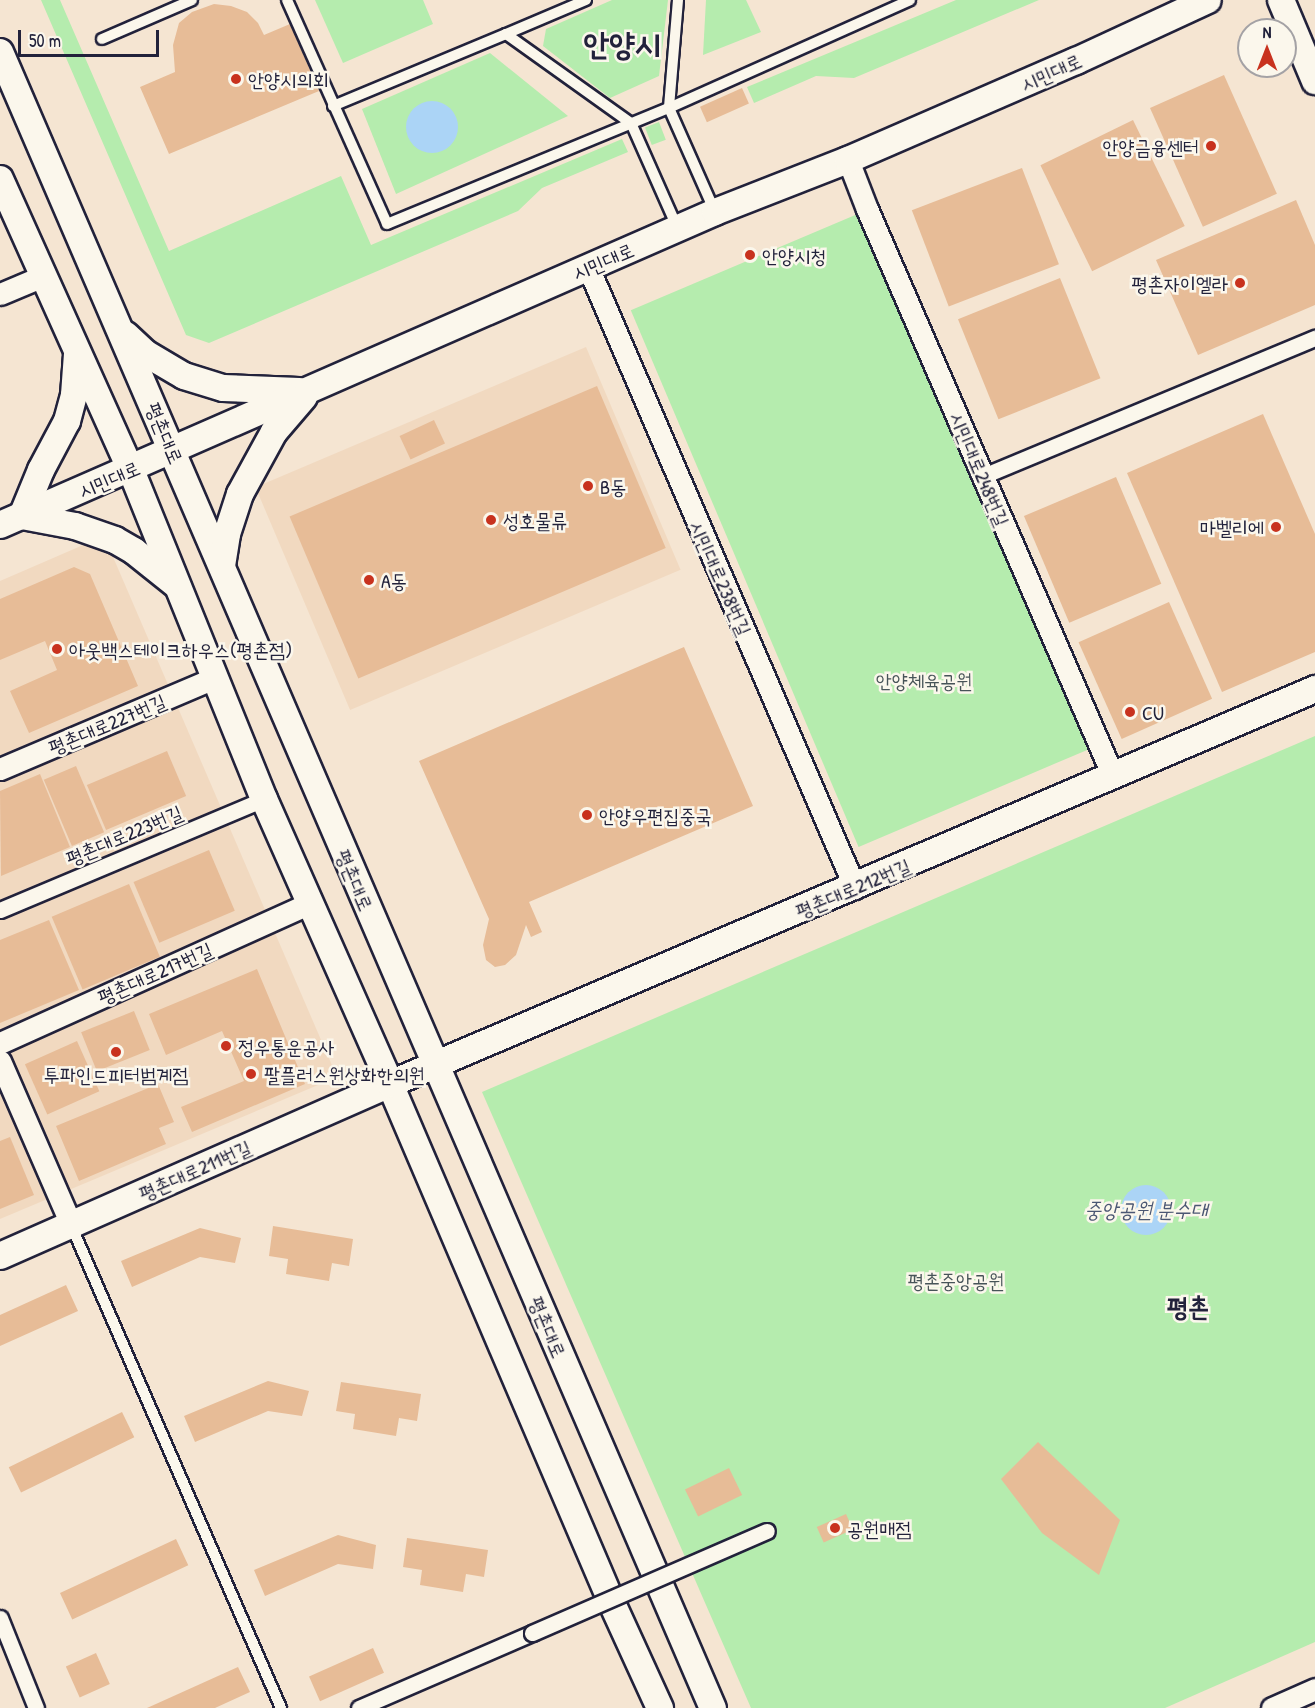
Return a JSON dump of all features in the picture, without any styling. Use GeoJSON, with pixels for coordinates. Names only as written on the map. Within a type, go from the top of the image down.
{"type":"FeatureCollection","features":[{"type":"Feature","properties":{"kind":"street","name":"시민대로"},"geometry":{"type":"LineString","coordinates":[[11,520],[131,470],[715,212],[848,160],[1076,61],[1208,0]]}},
{"type":"Feature","properties":{"kind":"street"},"geometry":{"type":"LineString","coordinates":[[1281,0],[1315,81]]}},
{"type":"Feature","properties":{"kind":"street","name":"평촌대로"},"geometry":{"type":"LineString","coordinates":[[0,52],[712,1708]]}},
{"type":"Feature","properties":{"kind":"street","name":"시민대로248번길"},"geometry":{"type":"LineString","coordinates":[[848,160],[1113,776]]}},
{"type":"Feature","properties":{"kind":"street"},"geometry":{"type":"LineString","coordinates":[[0,180],[131,470],[264,799],[390,1084],[610,1601],[660,1708]]}},
{"type":"Feature","properties":{"kind":"street","name":"시민대로238번길"},"geometry":{"type":"LineString","coordinates":[[588,267],[609,322],[855,888]]}},
{"type":"Feature","properties":{"kind":"street"},"geometry":{"type":"LineString","coordinates":[[0,294],[43,276]]}},
{"type":"Feature","properties":{"kind":"street"},"geometry":{"type":"LineString","coordinates":[[121,331],[145,353],[184,376],[224,388],[248,391],[308,391]]}},
{"type":"Feature","properties":{"kind":"street"},"geometry":{"type":"LineString","coordinates":[[983,476],[1315,338]]}},
{"type":"Feature","properties":{"kind":"street"},"geometry":{"type":"LineString","coordinates":[[77,352],[74,395],[67,421],[11,520],[75,526],[115,540],[134,551],[177,586]]}},
{"type":"Feature","properties":{"kind":"street"},"geometry":{"type":"LineString","coordinates":[[222,566],[227,534],[240,494],[274,432],[308,391]]}},
{"type":"Feature","properties":{"kind":"street","name":"평촌대로227번길"},"geometry":{"type":"LineString","coordinates":[[0,769],[214,678]]}},
{"type":"Feature","properties":{"kind":"street","name":"평촌대로212번길"},"geometry":{"type":"LineString","coordinates":[[390,1084],[855,888],[1315,689]]}},
{"type":"Feature","properties":{"kind":"street","name":"평촌대로223번길"},"geometry":{"type":"LineString","coordinates":[[0,910],[264,799]]}},
{"type":"Feature","properties":{"kind":"street","name":"평촌대로217번길"},"geometry":{"type":"LineString","coordinates":[[0,1043],[310,903]]}},
{"type":"Feature","properties":{"kind":"street"},"geometry":{"type":"LineString","coordinates":[[0,1061],[71,1224]]}},
{"type":"Feature","properties":{"kind":"street","name":"평촌대로211번길"},"geometry":{"type":"LineString","coordinates":[[0,1256],[390,1084]]}},
{"type":"Feature","properties":{"kind":"street"},"geometry":{"type":"LineString","coordinates":[[359,1708],[767,1532]]}},
{"type":"Feature","properties":{"kind":"street"},"geometry":{"type":"LineString","coordinates":[[0,1618],[36,1708]]}},
{"type":"Feature","properties":{"kind":"street"},"geometry":{"type":"LineString","coordinates":[[1272,1708],[1315,1689]]}},
{"type":"Feature","properties":{"kind":"lane"},"geometry":{"type":"LineString","coordinates":[[102,39],[192,0]]}},
{"type":"Feature","properties":{"kind":"lane"},"geometry":{"type":"LineString","coordinates":[[287,0],[387,224],[669,108],[910,0]]}},
{"type":"Feature","properties":{"kind":"lane"},"geometry":{"type":"LineString","coordinates":[[333,106],[586,0]]}},
{"type":"Feature","properties":{"kind":"lane"},"geometry":{"type":"LineString","coordinates":[[678,0],[669,108],[715,212]]}},
{"type":"Feature","properties":{"kind":"lane"},"geometry":{"type":"LineString","coordinates":[[506,34],[631,123],[678,229]]}},
{"type":"Feature","properties":{"kind":"lane"},"geometry":{"type":"LineString","coordinates":[[71,1224],[281,1708]]}},
{"type":"Feature","properties":{"kind":"shaded area"},"geometry":{"type":"Polygon","coordinates":[[[586,347],[681,570],[350,710],[256,487],[586,347]]]}},
{"type":"Feature","properties":{"kind":"shaded area"},"geometry":{"type":"Polygon","coordinates":[[[104,536],[337,1077],[0,1219],[0,581],[104,536]]]}},
{"type":"Feature","properties":{"kind":"green space"},"geometry":{"type":"Polygon","coordinates":[[[41,0],[60,0],[169,251],[341,176],[371,245],[622,139],[628,152],[542,188],[518,211],[209,343],[186,335],[41,0]]]}},
{"type":"Feature","properties":{"kind":"green space"},"geometry":{"type":"Polygon","coordinates":[[[315,0],[423,0],[433,24],[343,63],[315,0]]]}},
{"type":"Feature","properties":{"kind":"green space"},"geometry":{"type":"Polygon","coordinates":[[[612,0],[668,0],[659,76],[610,98],[543,46],[546,29],[612,0]]]}},
{"type":"Feature","properties":{"kind":"green space"},"geometry":{"type":"Polygon","coordinates":[[[706,0],[746,0],[761,32],[703,55],[706,0]]]}},
{"type":"Feature","properties":{"kind":"green space"},"geometry":{"type":"Polygon","coordinates":[[[956,0],[1039,0],[854,78],[816,76],[754,103],[747,87],[956,0]]]}},
{"type":"Feature","properties":{"kind":"green space"},"geometry":{"type":"Polygon","coordinates":[[[490,53],[568,116],[396,194],[362,109],[490,53]]]}},
{"type":"Feature","properties":{"kind":"green space"},"geometry":{"type":"Polygon","coordinates":[[[659,122],[666,140],[652,145],[645,127],[659,122]]]}},
{"type":"Feature","properties":{"kind":"green space","name":"안양체육공원"},"geometry":{"type":"Polygon","coordinates":[[[860,213],[1088,750],[859,847],[631,310],[860,213]]]}},
{"type":"Feature","properties":{"kind":"green space","name":"평촌중앙공원"},"geometry":{"type":"Polygon","coordinates":[[[1315,736],[1315,1642],[1165,1708],[751,1708],[482,1092],[1315,736]]]}},
{"type":"Feature","properties":{"kind":"water"},"geometry":{"type":"Polygon","coordinates":[[[427,101],[437,101],[451,108],[458,127],[451,146],[437,153],[427,153],[417,149],[410,142],[406,132],[406,122],[410,112],[417,105],[427,101]]]}},
{"type":"Feature","properties":{"kind":"water","name":"중앙공원 분수대"},"geometry":{"type":"Polygon","coordinates":[[[1146,1185],[1155,1187],[1166,1196],[1171,1210],[1169,1219],[1160,1230],[1146,1235],[1137,1233],[1126,1224],[1121,1210],[1123,1201],[1132,1190],[1146,1185]]]}},
{"type":"Feature","properties":{"kind":"building","name":"안양시의회"},"geometry":{"type":"Polygon","coordinates":[[[214,4],[231,6],[247,12],[258,23],[264,35],[290,24],[319,91],[169,154],[140,87],[175,72],[173,45],[179,23],[192,12],[214,4]]]}},
{"type":"Feature","properties":{"kind":"building","name":"안양금융센터"},"geometry":{"type":"Polygon","coordinates":[[[1224,75],[1277,194],[1203,227],[1150,108],[1224,75]]]}},
{"type":"Feature","properties":{"kind":"building"},"geometry":{"type":"Polygon","coordinates":[[[742,88],[749,104],[707,122],[700,107],[742,88]]]}},
{"type":"Feature","properties":{"kind":"building"},"geometry":{"type":"Polygon","coordinates":[[[1133,120],[1185,226],[1092,271],[1040,165],[1133,120]]]}},
{"type":"Feature","properties":{"kind":"building"},"geometry":{"type":"Polygon","coordinates":[[[1022,168],[1059,264],[949,306],[912,210],[1022,168]]]}},
{"type":"Feature","properties":{"kind":"building","name":"평촌자이엘라"},"geometry":{"type":"Polygon","coordinates":[[[1296,200],[1315,245],[1315,305],[1198,355],[1156,260],[1296,200]]]}},
{"type":"Feature","properties":{"kind":"building"},"geometry":{"type":"Polygon","coordinates":[[[1060,278],[1100,378],[998,419],[958,319],[1060,278]]]}},
{"type":"Feature","properties":{"kind":"building"},"geometry":{"type":"Polygon","coordinates":[[[597,386],[666,548],[358,679],[290,517],[597,386]]]}},
{"type":"Feature","properties":{"kind":"building"},"geometry":{"type":"Polygon","coordinates":[[[1263,414],[1315,534],[1315,652],[1222,692],[1127,473],[1263,414]]]}},
{"type":"Feature","properties":{"kind":"building"},"geometry":{"type":"Polygon","coordinates":[[[434,420],[445,444],[411,460],[400,436],[434,420]]]}},
{"type":"Feature","properties":{"kind":"building"},"geometry":{"type":"Polygon","coordinates":[[[1116,477],[1161,584],[1069,623],[1024,516],[1116,477]]]}},
{"type":"Feature","properties":{"kind":"building"},"geometry":{"type":"Polygon","coordinates":[[[74,567],[90,574],[138,686],[29,733],[10,691],[57,670],[45,641],[0,660],[0,599],[74,567]]]}},
{"type":"Feature","properties":{"kind":"building"},"geometry":{"type":"Polygon","coordinates":[[[1169,602],[1212,699],[1122,739],[1079,642],[1169,602]]]}},
{"type":"Feature","properties":{"kind":"building"},"geometry":{"type":"Polygon","coordinates":[[[684,647],[753,806],[529,902],[542,932],[531,937],[526,925],[516,955],[505,965],[495,967],[486,960],[483,945],[489,919],[419,761],[684,647]]]}},
{"type":"Feature","properties":{"kind":"building"},"geometry":{"type":"Polygon","coordinates":[[[167,751],[186,796],[106,830],[87,785],[167,751]]]}},
{"type":"Feature","properties":{"kind":"building"},"geometry":{"type":"Polygon","coordinates":[[[76,766],[104,832],[72,846],[44,780],[76,766]]]}},
{"type":"Feature","properties":{"kind":"building"},"geometry":{"type":"Polygon","coordinates":[[[40,774],[70,847],[1,876],[0,791],[40,774]]]}},
{"type":"Feature","properties":{"kind":"building"},"geometry":{"type":"Polygon","coordinates":[[[209,850],[235,911],[159,943],[134,882],[209,850]]]}},
{"type":"Feature","properties":{"kind":"building"},"geometry":{"type":"Polygon","coordinates":[[[129,884],[160,957],[83,990],[52,917],[129,884]]]}},
{"type":"Feature","properties":{"kind":"building"},"geometry":{"type":"Polygon","coordinates":[[[49,920],[79,990],[0,1023],[0,940],[49,920]]]}},
{"type":"Feature","properties":{"kind":"building"},"geometry":{"type":"Polygon","coordinates":[[[257,969],[305,1084],[192,1132],[181,1107],[244,1081],[222,1031],[166,1055],[149,1014],[257,969]]]}},
{"type":"Feature","properties":{"kind":"building"},"geometry":{"type":"Polygon","coordinates":[[[134,1011],[150,1050],[97,1071],[81,1032],[134,1011]]]}},
{"type":"Feature","properties":{"kind":"building"},"geometry":{"type":"Polygon","coordinates":[[[77,1041],[99,1091],[47,1114],[25,1064],[77,1041]]]}},
{"type":"Feature","properties":{"kind":"building"},"geometry":{"type":"Polygon","coordinates":[[[158,1084],[174,1122],[159,1128],[166,1144],[79,1181],[56,1126],[158,1084]]]}},
{"type":"Feature","properties":{"kind":"building"},"geometry":{"type":"Polygon","coordinates":[[[10,1137],[34,1195],[0,1209],[0,1141],[10,1137]]]}},
{"type":"Feature","properties":{"kind":"building"},"geometry":{"type":"Polygon","coordinates":[[[273,1226],[353,1239],[349,1266],[332,1263],[329,1281],[286,1274],[288,1259],[269,1256],[273,1226]]]}},
{"type":"Feature","properties":{"kind":"building"},"geometry":{"type":"Polygon","coordinates":[[[200,1228],[241,1238],[235,1263],[200,1257],[132,1287],[121,1261],[200,1228]]]}},
{"type":"Feature","properties":{"kind":"building"},"geometry":{"type":"Polygon","coordinates":[[[66,1285],[78,1311],[0,1346],[0,1315],[66,1285]]]}},
{"type":"Feature","properties":{"kind":"building"},"geometry":{"type":"Polygon","coordinates":[[[268,1381],[309,1391],[302,1416],[268,1411],[195,1442],[184,1416],[268,1381]]]}},
{"type":"Feature","properties":{"kind":"building"},"geometry":{"type":"Polygon","coordinates":[[[341,1382],[421,1394],[417,1421],[399,1418],[396,1436],[353,1429],[355,1414],[336,1411],[341,1382]]]}},
{"type":"Feature","properties":{"kind":"building"},"geometry":{"type":"Polygon","coordinates":[[[122,1412],[134,1437],[21,1492],[9,1467],[122,1412]]]}},
{"type":"Feature","properties":{"kind":"building"},"geometry":{"type":"Polygon","coordinates":[[[1038,1442],[1120,1520],[1099,1575],[1042,1533],[1001,1479],[1038,1442]]]}},
{"type":"Feature","properties":{"kind":"building"},"geometry":{"type":"Polygon","coordinates":[[[729,1468],[742,1495],[698,1516],[685,1489],[729,1468]]]}},
{"type":"Feature","properties":{"kind":"building","name":"공원매점"},"geometry":{"type":"Polygon","coordinates":[[[846,1514],[853,1530],[824,1543],[817,1527],[846,1514]]]}},
{"type":"Feature","properties":{"kind":"building"},"geometry":{"type":"Polygon","coordinates":[[[338,1535],[376,1545],[373,1569],[338,1564],[265,1596],[254,1570],[338,1535]]]}},
{"type":"Feature","properties":{"kind":"building"},"geometry":{"type":"Polygon","coordinates":[[[407,1538],[488,1550],[484,1577],[466,1574],[463,1592],[420,1585],[422,1570],[403,1567],[407,1538]]]}},
{"type":"Feature","properties":{"kind":"building"},"geometry":{"type":"Polygon","coordinates":[[[176,1539],[188,1565],[72,1619],[60,1593],[176,1539]]]}},
{"type":"Feature","properties":{"kind":"building"},"geometry":{"type":"Polygon","coordinates":[[[373,1648],[384,1673],[320,1701],[309,1676],[373,1648]]]}},
{"type":"Feature","properties":{"kind":"building"},"geometry":{"type":"Polygon","coordinates":[[[96,1653],[110,1684],[80,1697],[66,1666],[96,1653]]]}},
{"type":"Feature","properties":{"kind":"building"},"geometry":{"type":"Polygon","coordinates":[[[238,1667],[250,1692],[215,1708],[147,1708],[238,1667]]]}},
{"type":"Feature","properties":{"kind":"place","name":"안양시의회"},"geometry":{"type":"Point","coordinates":[236,79]}},
{"type":"Feature","properties":{"kind":"place","name":"안양금융센터"},"geometry":{"type":"Point","coordinates":[1211,146]}},
{"type":"Feature","properties":{"kind":"place","name":"안양시청"},"geometry":{"type":"Point","coordinates":[750,255]}},
{"type":"Feature","properties":{"kind":"place","name":"평촌자이엘라"},"geometry":{"type":"Point","coordinates":[1240,283]}},
{"type":"Feature","properties":{"kind":"place","name":"B동"},"geometry":{"type":"Point","coordinates":[588,486]}},
{"type":"Feature","properties":{"kind":"place","name":"성호물류"},"geometry":{"type":"Point","coordinates":[491,520]}},
{"type":"Feature","properties":{"kind":"place","name":"마벨리에"},"geometry":{"type":"Point","coordinates":[1276,527]}},
{"type":"Feature","properties":{"kind":"place","name":"A동"},"geometry":{"type":"Point","coordinates":[369,580]}},
{"type":"Feature","properties":{"kind":"place","name":"아웃백스테이크하우스(평촌점)"},"geometry":{"type":"Point","coordinates":[57,649]}},
{"type":"Feature","properties":{"kind":"place","name":"CU"},"geometry":{"type":"Point","coordinates":[1130,712]}},
{"type":"Feature","properties":{"kind":"place","name":"안양우편집중국"},"geometry":{"type":"Point","coordinates":[587,815]}},
{"type":"Feature","properties":{"kind":"place","name":"정우통운공사"},"geometry":{"type":"Point","coordinates":[226,1046]}},
{"type":"Feature","properties":{"kind":"place","name":"투파인드피터범계점"},"geometry":{"type":"Point","coordinates":[116,1052]}},
{"type":"Feature","properties":{"kind":"place","name":"팔플러스원상화한의원"},"geometry":{"type":"Point","coordinates":[251,1074]}},
{"type":"Feature","properties":{"kind":"place","name":"공원매점"},"geometry":{"type":"Point","coordinates":[835,1528]}},
{"type":"Feature","properties":{"kind":"district","name":"안양시"},"geometry":{"type":"Point","coordinates":[622,44]}},
{"type":"Feature","properties":{"kind":"district","name":"평촌"},"geometry":{"type":"Point","coordinates":[1188,1307]}}]}
